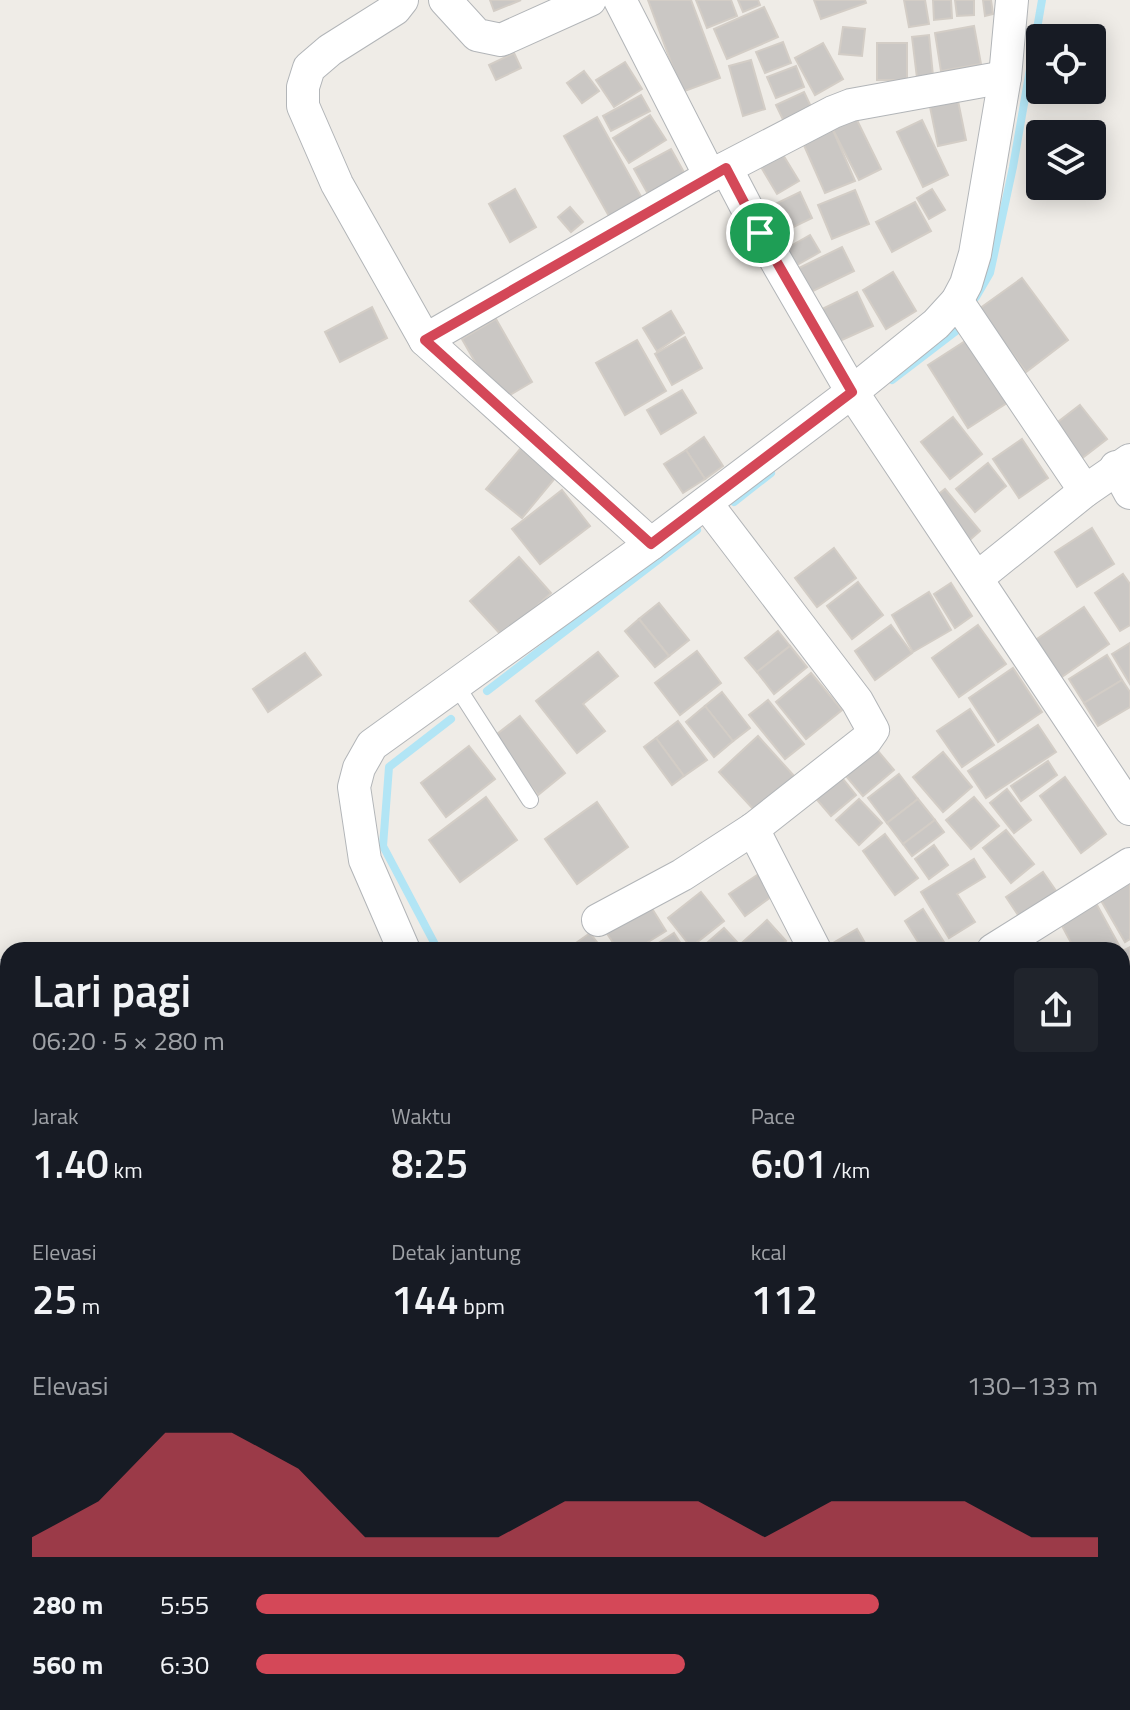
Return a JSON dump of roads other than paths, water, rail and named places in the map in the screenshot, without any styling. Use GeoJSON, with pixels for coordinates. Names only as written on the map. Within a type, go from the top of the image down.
{"type":"FeatureCollection","features":[{"type":"Feature","properties":{"kind":"street"},"geometry":{"type":"LineString","coordinates":[[402,0],[395,9],[330,50],[309,68],[303,87],[303,106],[337,184],[425,340],[651,544]]}},
{"type":"Feature","properties":{"kind":"street"},"geometry":{"type":"LineString","coordinates":[[445,0],[477,35],[501,40],[590,0]]}},
{"type":"Feature","properties":{"kind":"street"},"geometry":{"type":"LineString","coordinates":[[620,0],[718,172],[760,233],[852,392],[1130,809]]}},
{"type":"Feature","properties":{"kind":"street"},"geometry":{"type":"LineString","coordinates":[[401,942],[365,860],[354,787],[359,768],[372,745],[706,503],[852,392],[936,324],[957,301],[975,254],[1005,77],[1012,0]]}},
{"type":"Feature","properties":{"kind":"street"},"geometry":{"type":"LineString","coordinates":[[425,340],[718,172],[851,105],[1005,77]]}},
{"type":"Feature","properties":{"kind":"street"},"geometry":{"type":"LineString","coordinates":[[957,301],[1085,491]]}},
{"type":"Feature","properties":{"kind":"street"},"geometry":{"type":"LineString","coordinates":[[977,578],[1085,491],[1125,473]]}},
{"type":"Feature","properties":{"kind":"street"},"geometry":{"type":"LineString","coordinates":[[598,920],[682,875],[753,829],[857,748],[873,730],[857,701],[706,503]]}},
{"type":"Feature","properties":{"kind":"street"},"geometry":{"type":"LineString","coordinates":[[753,829],[811,942]]}},
{"type":"Feature","properties":{"kind":"street"},"geometry":{"type":"LineString","coordinates":[[1006,942],[1130,864]]}},
{"type":"Feature","properties":{"kind":"lane"},"geometry":{"type":"LineString","coordinates":[[456,685],[530,800]]}},
{"type":"Feature","properties":{"kind":"waterway"},"geometry":{"type":"LineString","coordinates":[[976,297],[990,273],[1013,167],[1042,0]]}},
{"type":"Feature","properties":{"kind":"waterway"},"geometry":{"type":"LineString","coordinates":[[892,380],[956,331],[961,322]]}},
{"type":"Feature","properties":{"kind":"waterway"},"geometry":{"type":"LineString","coordinates":[[734,502],[771,473]]}},
{"type":"Feature","properties":{"kind":"waterway"},"geometry":{"type":"LineString","coordinates":[[487,691],[697,530]]}},
{"type":"Feature","properties":{"kind":"waterway"},"geometry":{"type":"LineString","coordinates":[[434,942],[383,846],[389,767],[451,719]]}}]}
